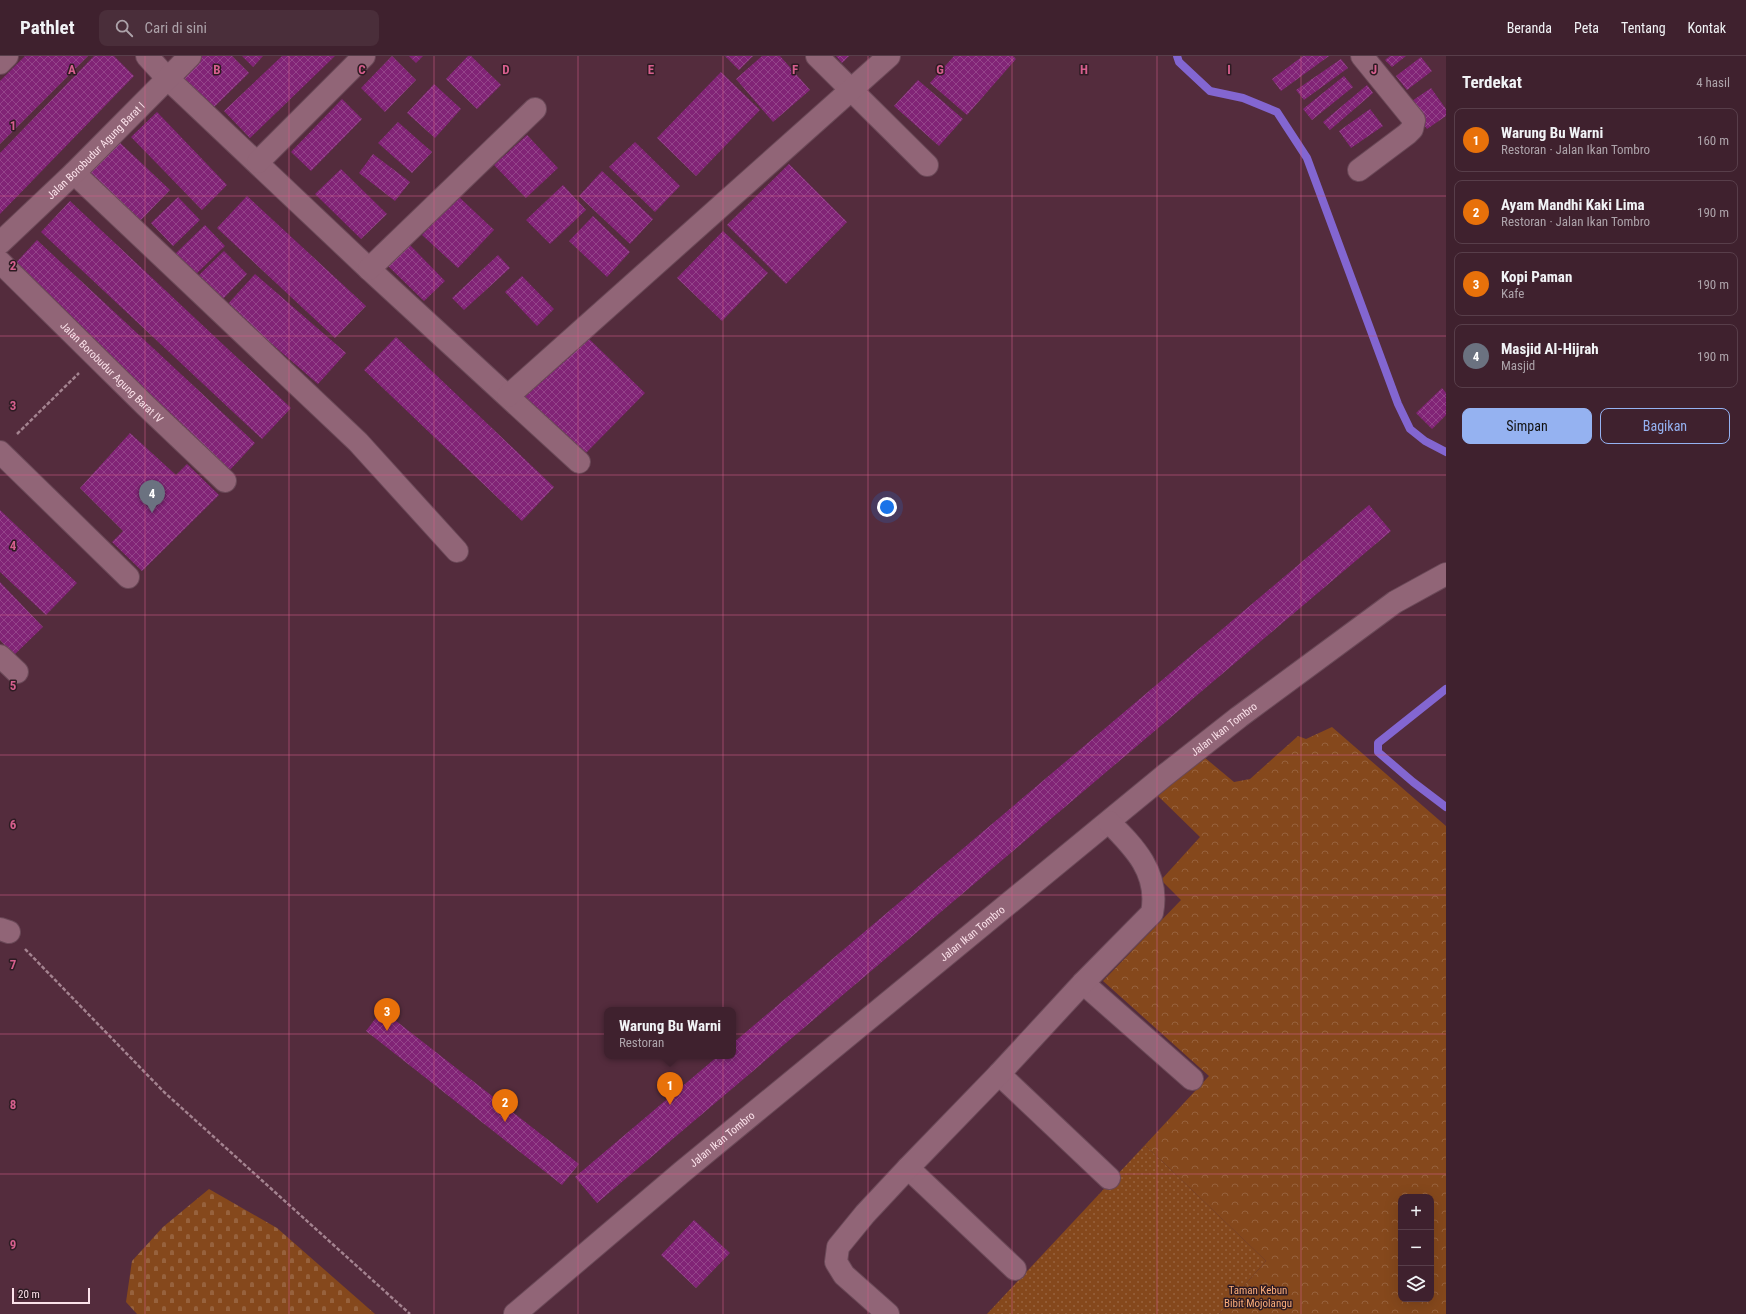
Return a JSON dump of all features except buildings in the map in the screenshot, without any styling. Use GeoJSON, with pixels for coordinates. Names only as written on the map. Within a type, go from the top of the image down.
{"type":"FeatureCollection","features":[{"type":"Feature","properties":{"kind":"street"},"geometry":{"type":"LineString","coordinates":[[0,63],[7,56]]}},
{"type":"Feature","properties":{"kind":"street"},"geometry":{"type":"LineString","coordinates":[[148,56],[167,78],[258,162],[369,269],[579,462]]}},
{"type":"Feature","properties":{"kind":"street","name":"Jalan Borobudur Agung Barat I"},"geometry":{"type":"LineString","coordinates":[[0,244],[74,173],[190,56]]}},
{"type":"Feature","properties":{"kind":"street"},"geometry":{"type":"LineString","coordinates":[[258,162],[364,56]]}},
{"type":"Feature","properties":{"kind":"street"},"geometry":{"type":"LineString","coordinates":[[817,56],[927,165]]}},
{"type":"Feature","properties":{"kind":"street"},"geometry":{"type":"LineString","coordinates":[[508,396],[889,56]]}},
{"type":"Feature","properties":{"kind":"street"},"geometry":{"type":"LineString","coordinates":[[1359,170],[1407,134],[1412,128],[1414,120],[1362,56]]}},
{"type":"Feature","properties":{"kind":"street"},"geometry":{"type":"LineString","coordinates":[[369,269],[536,109]]}},
{"type":"Feature","properties":{"kind":"street"},"geometry":{"type":"LineString","coordinates":[[74,173],[358,442],[457,551]]}},
{"type":"Feature","properties":{"kind":"street","name":"Jalan Borobudur Agung Barat IV"},"geometry":{"type":"LineString","coordinates":[[0,262],[146,406],[225,481]]}},
{"type":"Feature","properties":{"kind":"street"},"geometry":{"type":"LineString","coordinates":[[0,452],[128,577]]}},
{"type":"Feature","properties":{"kind":"street","name":"Jalan Ikan Tombro"},"geometry":{"type":"LineString","coordinates":[[515,1314],[688,1167],[1165,775],[1395,602],[1446,574]]}},
{"type":"Feature","properties":{"kind":"street"},"geometry":{"type":"LineString","coordinates":[[0,656],[17,672]]}},
{"type":"Feature","properties":{"kind":"street"},"geometry":{"type":"LineString","coordinates":[[888,1314],[844,1275],[836,1262],[838,1247],[861,1219],[908,1168],[1152,912],[1154,905],[1149,874],[1141,857],[1109,822]]}},
{"type":"Feature","properties":{"kind":"street"},"geometry":{"type":"LineString","coordinates":[[1083,983],[1192,1079]]}},
{"type":"Feature","properties":{"kind":"street"},"geometry":{"type":"LineString","coordinates":[[999,1074],[1109,1178]]}},
{"type":"Feature","properties":{"kind":"street"},"geometry":{"type":"LineString","coordinates":[[908,1168],[1015,1269]]}},
{"type":"Feature","properties":{"kind":"path"},"geometry":{"type":"LineString","coordinates":[[17,434],[96,356]]}},
{"type":"Feature","properties":{"kind":"path"},"geometry":{"type":"LineString","coordinates":[[4,931],[164,1092],[410,1314]]}},
{"type":"Feature","properties":{"kind":"green space","name":"Taman Kebun Bibit Mojolangu"},"geometry":{"type":"Polygon","coordinates":[[[1332,727],[1446,826],[1446,1314],[1219,1314],[1266,1261],[1145,1145],[1209,1076],[1103,981],[1181,900],[1161,880],[1200,837],[1158,796],[1204,757],[1234,782],[1250,779],[1298,736],[1306,739],[1332,727]]]}},
{"type":"Feature","properties":{"kind":"green space"},"geometry":{"type":"Polygon","coordinates":[[[1145,1145],[1266,1261],[1219,1314],[987,1314],[1145,1145]]]}},
{"type":"Feature","properties":{"kind":"green space"},"geometry":{"type":"Polygon","coordinates":[[[209,1189],[277,1228],[375,1314],[137,1314],[126,1302],[132,1261],[163,1227],[209,1189]]]}},
{"type":"Feature","properties":{"kind":"waterway"},"geometry":{"type":"LineString","coordinates":[[1177,56],[1179,62],[1210,91],[1243,98],[1277,112],[1307,158],[1398,404],[1410,429],[1425,441],[1446,452]]}},
{"type":"Feature","properties":{"kind":"waterway"},"geometry":{"type":"LineString","coordinates":[[1446,689],[1378,743],[1378,752],[1413,782],[1446,807]]}},
{"type":"Feature","properties":{"kind":"place","name":"Masjid Al-Hijrah"},"geometry":{"type":"Point","coordinates":[152,513]}},
{"type":"Feature","properties":{"kind":"place","name":"Kopi Paman"},"geometry":{"type":"Point","coordinates":[387,1031]}},
{"type":"Feature","properties":{"kind":"place","name":"Warung Bu Warni"},"geometry":{"type":"Point","coordinates":[670,1105]}},
{"type":"Feature","properties":{"kind":"place","name":"Ayam Mandhi Kaki Lima"},"geometry":{"type":"Point","coordinates":[505,1122]}}]}
